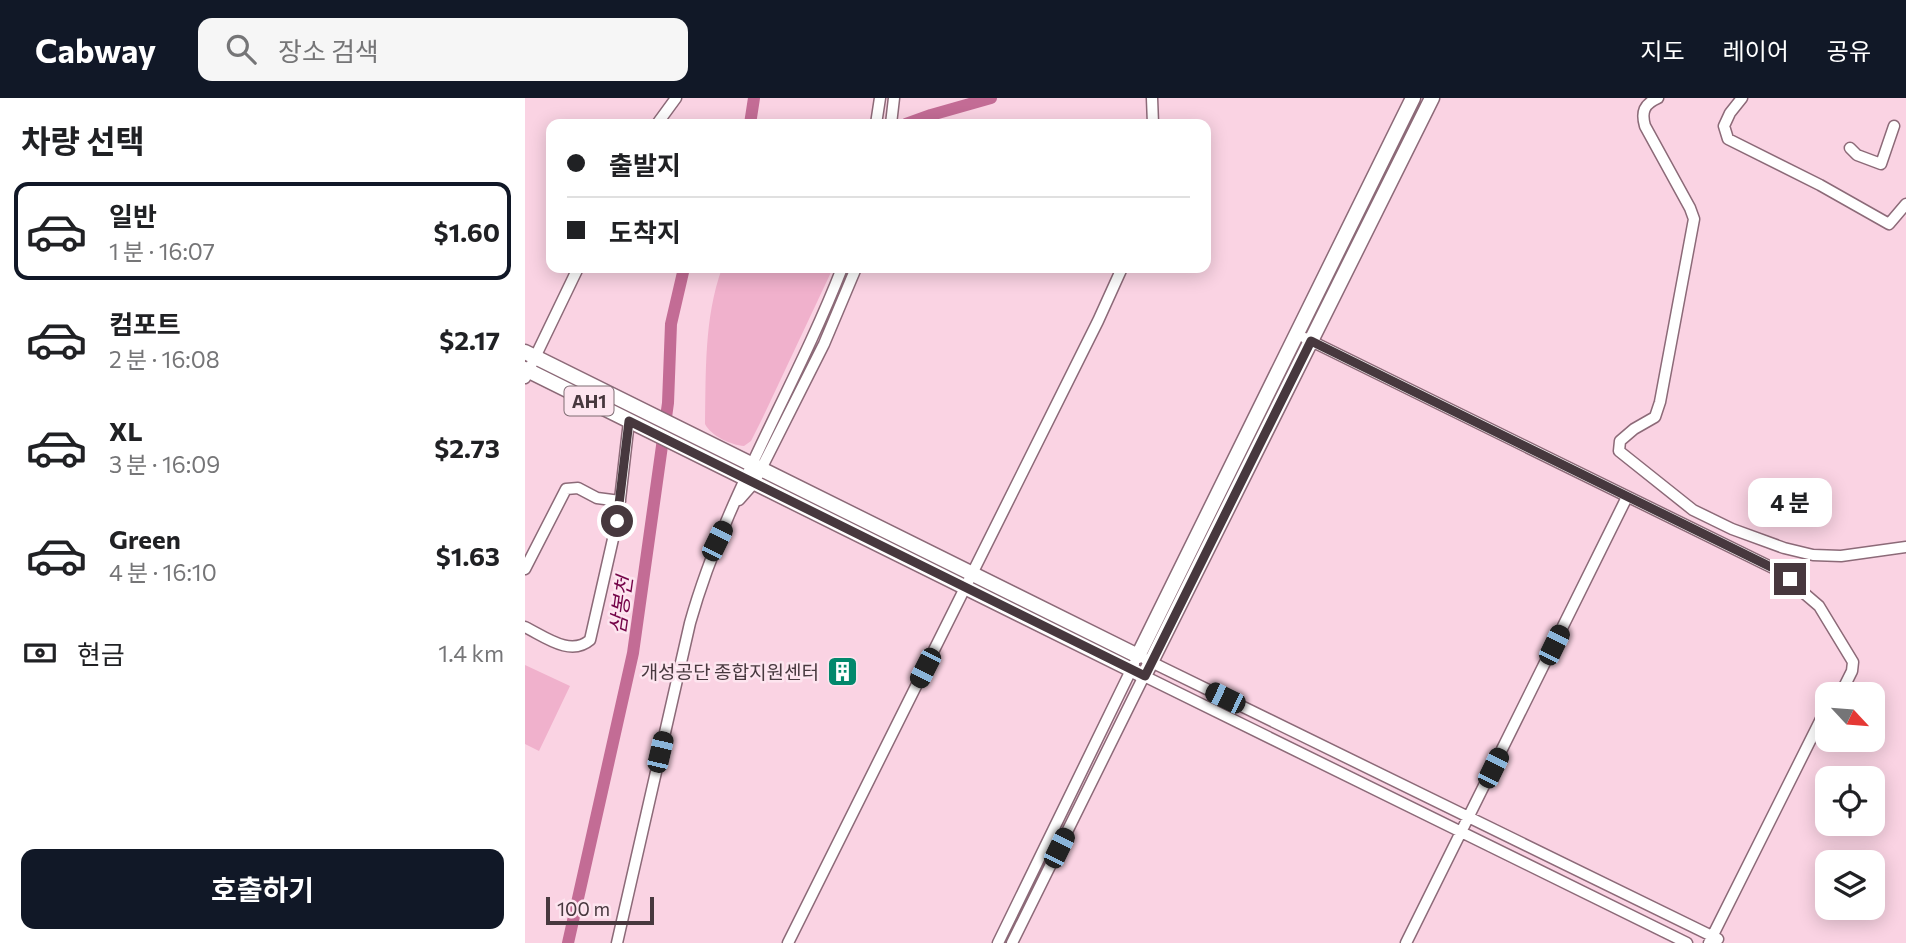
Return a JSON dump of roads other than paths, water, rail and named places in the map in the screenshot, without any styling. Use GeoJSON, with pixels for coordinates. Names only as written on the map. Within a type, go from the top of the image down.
{"type":"FeatureCollection","features":[{"type":"Feature","properties":{"kind":"main road"},"geometry":{"type":"LineString","coordinates":[[1145,659],[1297,334],[1413,98]]}},
{"type":"Feature","properties":{"kind":"main road"},"geometry":{"type":"LineString","coordinates":[[1138,673],[1311,341],[1432,98]]}},
{"type":"Feature","properties":{"kind":"main road","name":"AH1"},"geometry":{"type":"LineString","coordinates":[[530,354],[1145,659]]}},
{"type":"Feature","properties":{"kind":"main road","name":"AH1"},"geometry":{"type":"LineString","coordinates":[[526,373],[629,421],[1138,673]]}},
{"type":"Feature","properties":{"kind":"street"},"geometry":{"type":"LineString","coordinates":[[661,119],[676,98]]}},
{"type":"Feature","properties":{"kind":"street"},"geometry":{"type":"LineString","coordinates":[[877,119],[880,98]]}},
{"type":"Feature","properties":{"kind":"street"},"geometry":{"type":"LineString","coordinates":[[891,119],[894,98]]}},
{"type":"Feature","properties":{"kind":"street"},"geometry":{"type":"LineString","coordinates":[[1152,98],[1153,119]]}},
{"type":"Feature","properties":{"kind":"street"},"geometry":{"type":"LineString","coordinates":[[1658,98],[1644,108],[1642,115],[1645,126],[1694,219],[1660,402],[1655,417],[1620,441],[1619,451],[1693,510],[1732,529],[1784,548],[1813,555],[1841,556],[1906,547]]}},
{"type":"Feature","properties":{"kind":"street"},"geometry":{"type":"LineString","coordinates":[[1742,98],[1730,113],[1724,127],[1728,139],[1889,224],[1906,204]]}},
{"type":"Feature","properties":{"kind":"street"},"geometry":{"type":"LineString","coordinates":[[1850,148],[1857,155],[1881,164],[1894,125]]}},
{"type":"Feature","properties":{"kind":"street"},"geometry":{"type":"LineString","coordinates":[[526,373],[530,354],[575,273]]}},
{"type":"Feature","properties":{"kind":"street"},"geometry":{"type":"LineString","coordinates":[[756,466],[840,273]]}},
{"type":"Feature","properties":{"kind":"street"},"geometry":{"type":"LineString","coordinates":[[617,943],[702,580],[735,505],[824,344],[854,273]]}},
{"type":"Feature","properties":{"kind":"street"},"geometry":{"type":"LineString","coordinates":[[788,943],[1120,273]]}},
{"type":"Feature","properties":{"kind":"street"},"geometry":{"type":"LineString","coordinates":[[1297,334],[1777,570],[1819,606],[1847,650],[1853,662],[1846,682]]}},
{"type":"Feature","properties":{"kind":"street"},"geometry":{"type":"LineString","coordinates":[[525,627],[567,646],[579,647],[590,640],[610,560],[629,421]]}},
{"type":"Feature","properties":{"kind":"street"},"geometry":{"type":"LineString","coordinates":[[525,569],[566,489],[578,488],[597,498],[620,501]]}},
{"type":"Feature","properties":{"kind":"street"},"geometry":{"type":"LineString","coordinates":[[1406,943],[1627,497]]}},
{"type":"Feature","properties":{"kind":"street"},"geometry":{"type":"LineString","coordinates":[[1839,682],[1849,661],[1847,650]]}},
{"type":"Feature","properties":{"kind":"street"},"geometry":{"type":"LineString","coordinates":[[1145,659],[1714,940]]}},
{"type":"Feature","properties":{"kind":"street"},"geometry":{"type":"LineString","coordinates":[[1138,673],[1687,943]]}},
{"type":"Feature","properties":{"kind":"street"},"geometry":{"type":"LineString","coordinates":[[997,943],[1138,673]]}},
{"type":"Feature","properties":{"kind":"street"},"geometry":{"type":"LineString","coordinates":[[1012,943],[1138,673]]}},
{"type":"Feature","properties":{"kind":"street"},"geometry":{"type":"LineString","coordinates":[[1714,940],[1815,732]]}},
{"type":"Feature","properties":{"kind":"street"},"geometry":{"type":"LineString","coordinates":[[1714,940],[1815,744]]}},
{"type":"Feature","properties":{"kind":"waterway"},"geometry":{"type":"LineString","coordinates":[[751,119],[754,98]]}},
{"type":"Feature","properties":{"kind":"waterway"},"geometry":{"type":"LineString","coordinates":[[920,119],[991,98]]}},
{"type":"Feature","properties":{"kind":"waterway","name":"삼봉천"},"geometry":{"type":"LineString","coordinates":[[568,943],[633,653],[668,403],[671,324],[683,273]]}},
{"type":"Feature","properties":{"kind":"place","name":"개성공단 종합지원센터"},"geometry":{"type":"Point","coordinates":[842,671]}}]}
